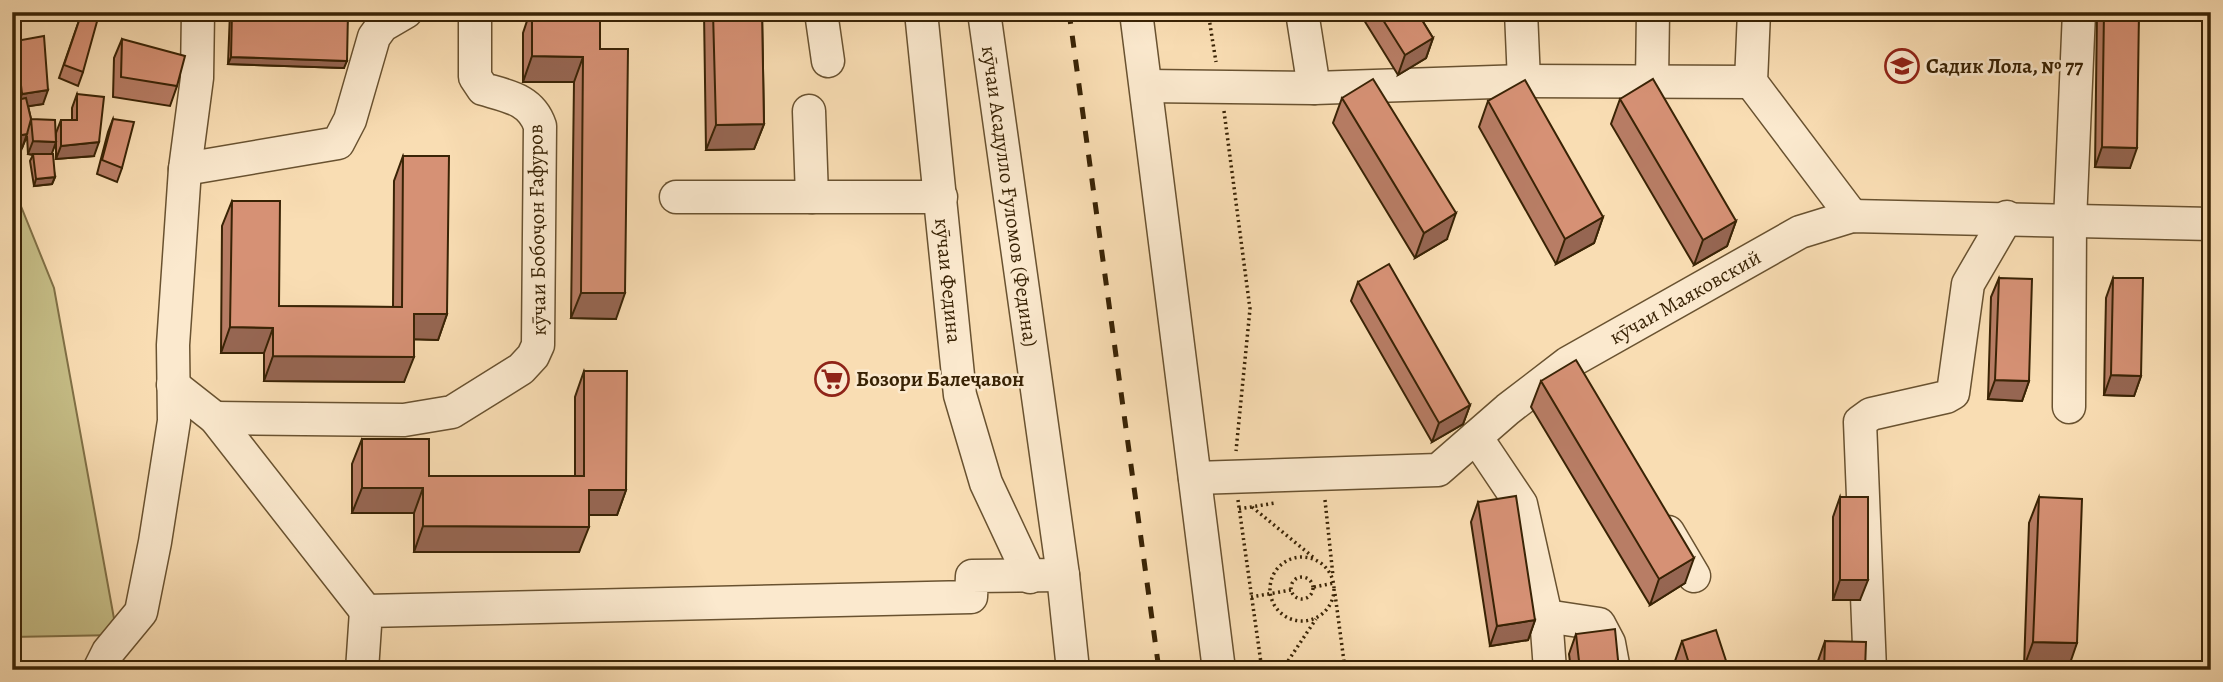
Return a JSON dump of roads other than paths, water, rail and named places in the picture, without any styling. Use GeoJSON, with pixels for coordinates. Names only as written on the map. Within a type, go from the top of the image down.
{"type":"FeatureCollection","features":[{"type":"Feature","properties":{"kind":"street"},"geometry":{"type":"LineString","coordinates":[[99,670],[108,652],[141,612],[174,421],[173,385],[185,169],[197,78],[198,12]]}},
{"type":"Feature","properties":{"kind":"street"},"geometry":{"type":"LineString","coordinates":[[185,169],[338,143],[350,120],[374,37],[382,26],[406,12]]}},
{"type":"Feature","properties":{"kind":"street","name":"кӯчаи Бобоҷон Ғафуров"},"geometry":{"type":"LineString","coordinates":[[215,418],[404,419],[452,412],[521,369],[533,356],[538,345],[540,126],[536,113],[523,101],[483,89],[475,77],[475,12]]}},
{"type":"Feature","properties":{"kind":"street"},"geometry":{"type":"LineString","coordinates":[[821,12],[828,61]]}},
{"type":"Feature","properties":{"kind":"street","name":"кӯчаи Федина"},"geometry":{"type":"LineString","coordinates":[[921,12],[960,395],[986,484],[1030,576]]}},
{"type":"Feature","properties":{"kind":"street","name":"кӯчаи Асадулло Ғуломов (Федина)"},"geometry":{"type":"LineString","coordinates":[[984,12],[1063,575],[1073,670]]}},
{"type":"Feature","properties":{"kind":"street"},"geometry":{"type":"LineString","coordinates":[[1136,12],[1219,670]]}},
{"type":"Feature","properties":{"kind":"street"},"geometry":{"type":"LineString","coordinates":[[1302,12],[1314,88]]}},
{"type":"Feature","properties":{"kind":"street"},"geometry":{"type":"LineString","coordinates":[[1521,12],[1524,80]]}},
{"type":"Feature","properties":{"kind":"street"},"geometry":{"type":"LineString","coordinates":[[1652,80],[1653,12]]}},
{"type":"Feature","properties":{"kind":"street"},"geometry":{"type":"LineString","coordinates":[[1754,12],[1751,82],[1852,216]]}},
{"type":"Feature","properties":{"kind":"street"},"geometry":{"type":"LineString","coordinates":[[2069,407],[2070,221],[2079,12]]}},
{"type":"Feature","properties":{"kind":"street"},"geometry":{"type":"LineString","coordinates":[[1146,86],[1314,88],[1524,80],[1751,82]]}},
{"type":"Feature","properties":{"kind":"street"},"geometry":{"type":"LineString","coordinates":[[809,111],[812,197]]}},
{"type":"Feature","properties":{"kind":"street"},"geometry":{"type":"LineString","coordinates":[[676,197],[941,197]]}},
{"type":"Feature","properties":{"kind":"street","name":"кӯчаи Маяковский"},"geometry":{"type":"LineString","coordinates":[[1195,478],[1234,474],[1438,470],[1476,437],[1800,232],[1852,216],[2007,217],[2211,224]]}},
{"type":"Feature","properties":{"kind":"street"},"geometry":{"type":"LineString","coordinates":[[1870,670],[1860,422],[1871,414],[1946,397],[1952,393],[1968,284],[2007,217]]}},
{"type":"Feature","properties":{"kind":"street"},"geometry":{"type":"LineString","coordinates":[[173,385],[215,418],[366,611],[362,670]]}},
{"type":"Feature","properties":{"kind":"street"},"geometry":{"type":"LineString","coordinates":[[1476,437],[1521,504],[1546,616],[1550,670]]}},
{"type":"Feature","properties":{"kind":"street"},"geometry":{"type":"LineString","coordinates":[[1652,505],[1694,576]]}},
{"type":"Feature","properties":{"kind":"street"},"geometry":{"type":"LineString","coordinates":[[366,611],[971,597],[972,576],[1063,575]]}},
{"type":"Feature","properties":{"kind":"street"},"geometry":{"type":"LineString","coordinates":[[1546,616],[1599,624],[1609,643],[1614,670]]}},
{"type":"Feature","properties":{"kind":"railway"},"geometry":{"type":"LineString","coordinates":[[1069,12],[1159,670]]}},
{"type":"Feature","properties":{"kind":"place","name":"Садик Лола, № 77"},"geometry":{"type":"Point","coordinates":[1902,66]}},
{"type":"Feature","properties":{"kind":"place","name":"Бозори Балеҷавон"},"geometry":{"type":"Point","coordinates":[832,379]}}]}
